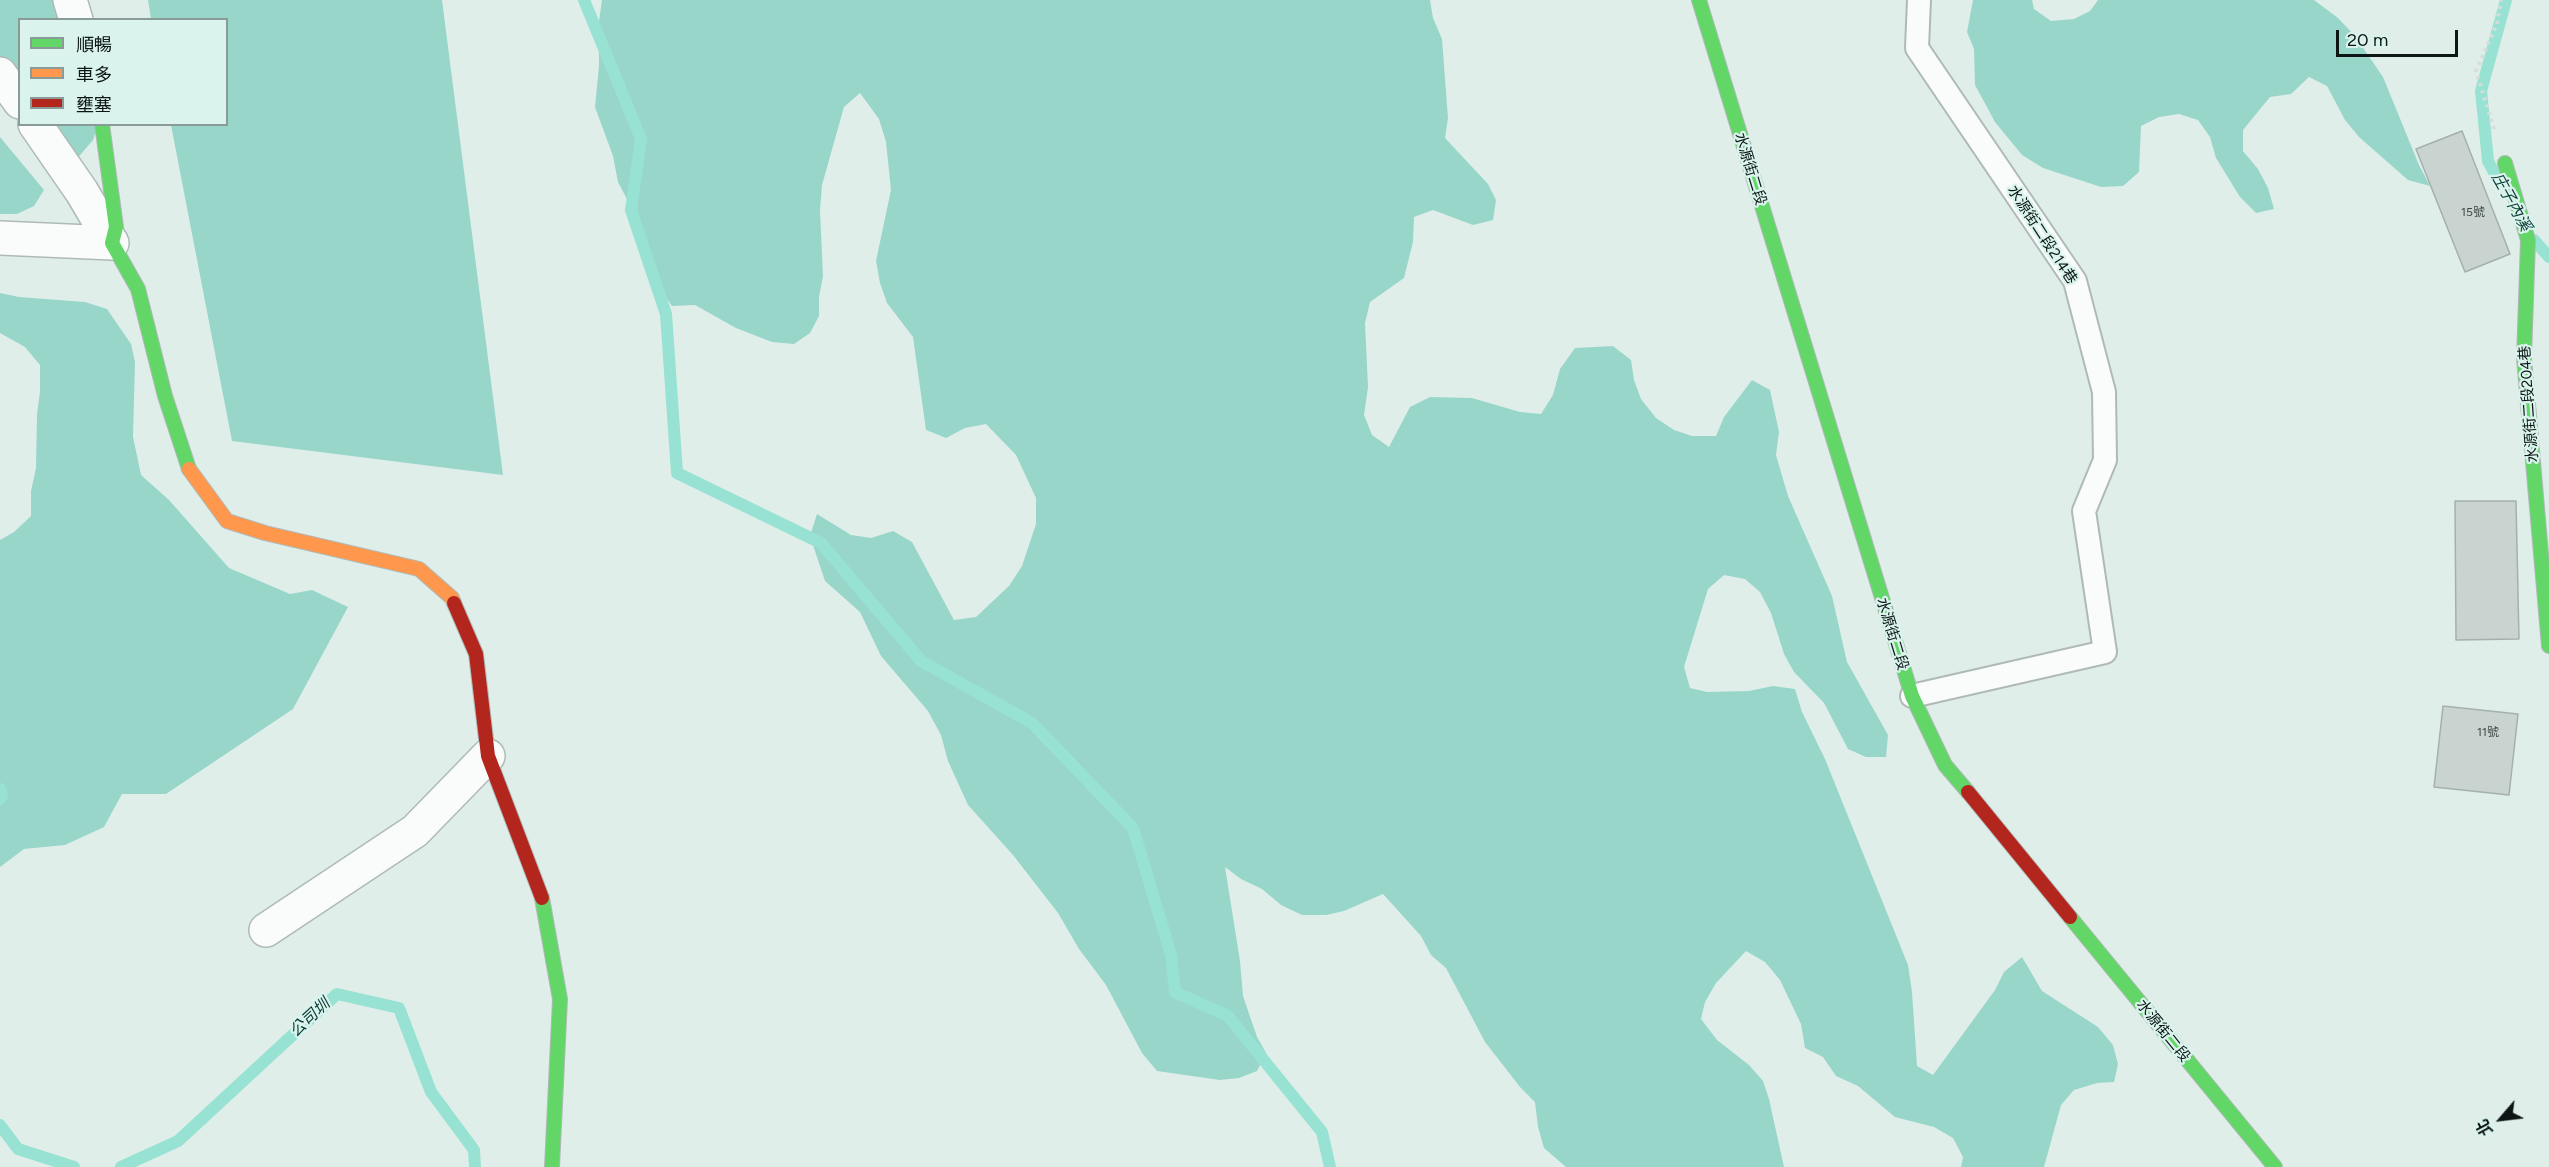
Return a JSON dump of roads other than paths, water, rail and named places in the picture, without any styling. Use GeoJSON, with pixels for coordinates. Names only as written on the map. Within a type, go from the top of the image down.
{"type":"FeatureCollection","features":[{"type":"Feature","properties":{"kind":"street"},"geometry":{"type":"LineString","coordinates":[[70,0],[75,18]]}},
{"type":"Feature","properties":{"kind":"street","name":"水源街二段"},"geometry":{"type":"LineString","coordinates":[[1699,0],[1912,696],[1945,765],[2275,1167]]}},
{"type":"Feature","properties":{"kind":"street"},"geometry":{"type":"LineString","coordinates":[[0,74],[18,99]]}},
{"type":"Feature","properties":{"kind":"street"},"geometry":{"type":"LineString","coordinates":[[36,126],[82,192],[138,289],[165,396],[190,472],[227,521],[265,533],[419,569],[452,598],[476,654],[488,756],[541,894],[560,999],[552,1167]]}},
{"type":"Feature","properties":{"kind":"street"},"geometry":{"type":"LineString","coordinates":[[102,126],[116,227],[112,243]]}},
{"type":"Feature","properties":{"kind":"street","name":"水源街二段204巷"},"geometry":{"type":"LineString","coordinates":[[2505,164],[2528,240],[2524,358],[2549,646]]}},
{"type":"Feature","properties":{"kind":"street"},"geometry":{"type":"LineString","coordinates":[[0,238],[112,243]]}},
{"type":"Feature","properties":{"kind":"street"},"geometry":{"type":"LineString","coordinates":[[266,930],[415,831],[488,756]]}},
{"type":"Feature","properties":{"kind":"lane","name":"水源街二段214巷"},"geometry":{"type":"LineString","coordinates":[[1912,696],[2104,651],[2084,512],[2105,460],[2104,392],[2075,282],[1917,48],[1919,0]]}},
{"type":"Feature","properties":{"kind":"waterway"},"geometry":{"type":"LineString","coordinates":[[584,0],[641,139],[631,210],[666,314],[677,473],[821,543],[921,661],[1032,723],[1133,828],[1171,955],[1175,992],[1228,1016],[1322,1132],[1330,1167]]}},
{"type":"Feature","properties":{"kind":"waterway","name":"庄子內溪"},"geometry":{"type":"LineString","coordinates":[[2496,176],[2488,161],[2481,91],[2506,0]]}},
{"type":"Feature","properties":{"kind":"waterway","name":"庄子內溪"},"geometry":{"type":"LineString","coordinates":[[2534,240],[2549,257]]}},
{"type":"Feature","properties":{"kind":"waterway","name":"公司圳"},"geometry":{"type":"LineString","coordinates":[[0,789],[2,796],[0,799]]}},
{"type":"Feature","properties":{"kind":"waterway","name":"公司圳"},"geometry":{"type":"LineString","coordinates":[[121,1167],[178,1141],[337,994],[399,1008],[431,1092],[474,1150],[475,1167]]}},
{"type":"Feature","properties":{"kind":"waterway","name":"公司圳"},"geometry":{"type":"LineString","coordinates":[[0,1125],[18,1149],[74,1167]]}}]}
